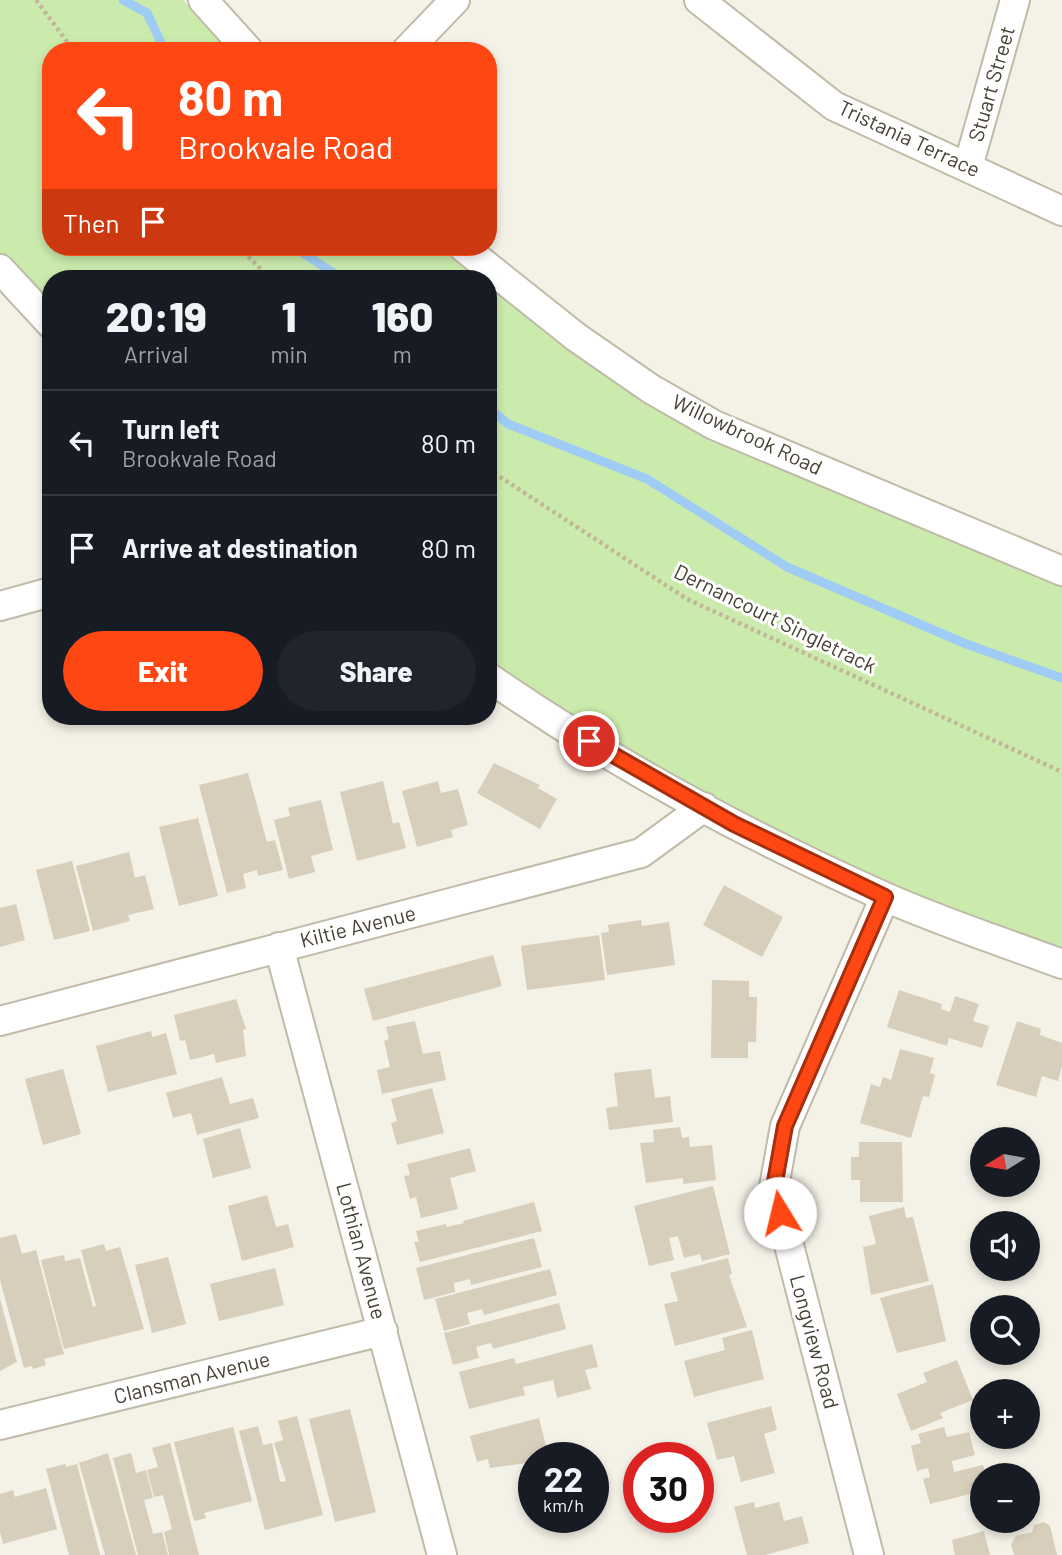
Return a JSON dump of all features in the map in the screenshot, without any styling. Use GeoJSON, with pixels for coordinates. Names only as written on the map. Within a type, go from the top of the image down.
{"type":"FeatureCollection","features":[{"type":"Feature","properties":{"kind":"street"},"geometry":{"type":"LineString","coordinates":[[203,0],[241,42]]}},
{"type":"Feature","properties":{"kind":"street"},"geometry":{"type":"LineString","coordinates":[[415,42],[455,0]]}},
{"type":"Feature","properties":{"kind":"street","name":"Tristania Terrace"},"geometry":{"type":"LineString","coordinates":[[699,0],[834,106],[1062,211]]}},
{"type":"Feature","properties":{"kind":"street","name":"Stuart Street"},"geometry":{"type":"LineString","coordinates":[[968,167],[1015,0]]}},
{"type":"Feature","properties":{"kind":"street","name":"Willowbrook Road"},"geometry":{"type":"LineString","coordinates":[[474,256],[492,270]]}},
{"type":"Feature","properties":{"kind":"street"},"geometry":{"type":"LineString","coordinates":[[0,269],[42,314]]}},
{"type":"Feature","properties":{"kind":"street","name":"Willowbrook Road"},"geometry":{"type":"LineString","coordinates":[[497,274],[576,337],[651,389],[714,425],[1062,570]]}},
{"type":"Feature","properties":{"kind":"street"},"geometry":{"type":"LineString","coordinates":[[0,606],[42,594]]}},
{"type":"Feature","properties":{"kind":"street"},"geometry":{"type":"LineString","coordinates":[[497,683],[543,715],[704,807],[885,897],[1062,964]]}},
{"type":"Feature","properties":{"kind":"street","name":"Kiltie Avenue"},"geometry":{"type":"LineString","coordinates":[[0,1021],[641,853],[704,807]]}},
{"type":"Feature","properties":{"kind":"street","name":"Longview Road"},"geometry":{"type":"LineString","coordinates":[[869,1555],[774,1187],[785,1126],[885,897]]}},
{"type":"Feature","properties":{"kind":"street","name":"Lothian Avenue"},"geometry":{"type":"LineString","coordinates":[[279,947],[442,1555]]}},
{"type":"Feature","properties":{"kind":"street","name":"Clansman Avenue"},"geometry":{"type":"LineString","coordinates":[[0,1425],[383,1331]]}},
{"type":"Feature","properties":{"kind":"path"},"geometry":{"type":"LineString","coordinates":[[36,0],[67,42]]}},
{"type":"Feature","properties":{"kind":"path"},"geometry":{"type":"LineString","coordinates":[[247,256],[262,270]]}},
{"type":"Feature","properties":{"kind":"path","name":"Dernancourt Singletrack"},"geometry":{"type":"LineString","coordinates":[[497,475],[687,599],[1062,772]]}},
{"type":"Feature","properties":{"kind":"green space"},"geometry":{"type":"Polygon","coordinates":[[[0,0],[183,0],[222,42],[42,42],[42,256],[448,256],[468,270],[42,270],[42,314],[0,269],[0,0]]]}},
{"type":"Feature","properties":{"kind":"green space"},"geometry":{"type":"Polygon","coordinates":[[[497,292],[648,402],[717,442],[1062,586],[1062,963],[704,807],[497,673],[497,292]]]}},
{"type":"Feature","properties":{"kind":"building"},"geometry":{"type":"Polygon","coordinates":[[[494,763],[540,785],[538,788],[557,799],[540,829],[477,793],[494,763]]]}},
{"type":"Feature","properties":{"kind":"building"},"geometry":{"type":"Polygon","coordinates":[[[248,773],[267,842],[275,840],[283,870],[258,876],[257,870],[243,874],[246,888],[227,893],[199,785],[248,773]]]}},
{"type":"Feature","properties":{"kind":"building"},"geometry":{"type":"Polygon","coordinates":[[[383,781],[393,824],[399,822],[406,848],[357,861],[340,792],[383,781]]]}},
{"type":"Feature","properties":{"kind":"building"},"geometry":{"type":"Polygon","coordinates":[[[438,781],[441,793],[458,789],[468,825],[451,830],[453,837],[417,847],[402,791],[438,781]]]}},
{"type":"Feature","properties":{"kind":"building"},"geometry":{"type":"Polygon","coordinates":[[[321,800],[333,850],[311,856],[315,872],[289,879],[274,820],[290,816],[288,808],[321,800]]]}},
{"type":"Feature","properties":{"kind":"building"},"geometry":{"type":"Polygon","coordinates":[[[198,818],[218,896],[179,906],[159,827],[198,818]]]}},
{"type":"Feature","properties":{"kind":"building"},"geometry":{"type":"Polygon","coordinates":[[[129,852],[135,878],[145,875],[154,909],[128,915],[130,921],[93,931],[76,866],[129,852]]]}},
{"type":"Feature","properties":{"kind":"building"},"geometry":{"type":"Polygon","coordinates":[[[72,861],[90,931],[54,940],[36,870],[72,861]]]}},
{"type":"Feature","properties":{"kind":"building"},"geometry":{"type":"Polygon","coordinates":[[[724,885],[783,917],[762,957],[703,925],[724,885]]]}},
{"type":"Feature","properties":{"kind":"building"},"geometry":{"type":"Polygon","coordinates":[[[16,904],[25,940],[0,947],[0,908],[16,904]]]}},
{"type":"Feature","properties":{"kind":"building"},"geometry":{"type":"Polygon","coordinates":[[[641,920],[642,926],[669,922],[675,965],[607,975],[601,933],[609,932],[608,925],[641,920]]]}},
{"type":"Feature","properties":{"kind":"building"},"geometry":{"type":"Polygon","coordinates":[[[599,935],[605,980],[527,990],[521,946],[599,935]]]}},
{"type":"Feature","properties":{"kind":"building"},"geometry":{"type":"Polygon","coordinates":[[[493,955],[502,986],[373,1021],[364,989],[493,955]]]}},
{"type":"Feature","properties":{"kind":"building"},"geometry":{"type":"Polygon","coordinates":[[[712,980],[749,981],[749,997],[757,997],[756,1042],[748,1042],[748,1058],[711,1058],[712,980]]]}},
{"type":"Feature","properties":{"kind":"building"},"geometry":{"type":"Polygon","coordinates":[[[899,990],[942,1004],[941,1009],[950,1012],[955,996],[979,1004],[973,1021],[989,1026],[982,1048],[949,1038],[947,1046],[887,1027],[899,990]]]}},
{"type":"Feature","properties":{"kind":"building"},"geometry":{"type":"Polygon","coordinates":[[[236,999],[246,1029],[243,1030],[246,1056],[216,1063],[214,1054],[190,1060],[185,1040],[180,1041],[174,1015],[236,999]]]}},
{"type":"Feature","properties":{"kind":"building"},"geometry":{"type":"Polygon","coordinates":[[[415,1021],[423,1054],[440,1051],[446,1080],[382,1094],[377,1070],[390,1067],[384,1041],[389,1039],[386,1027],[415,1021]]]}},
{"type":"Feature","properties":{"kind":"building"},"geometry":{"type":"Polygon","coordinates":[[[1017,1021],[1041,1029],[1040,1035],[1062,1043],[1062,1066],[1058,1081],[1042,1076],[1036,1097],[996,1085],[1017,1021]]]}},
{"type":"Feature","properties":{"kind":"building"},"geometry":{"type":"Polygon","coordinates":[[[151,1031],[152,1037],[166,1033],[177,1074],[108,1092],[96,1046],[151,1031]]]}},
{"type":"Feature","properties":{"kind":"building"},"geometry":{"type":"Polygon","coordinates":[[[900,1049],[934,1058],[930,1073],[935,1075],[929,1097],[923,1096],[911,1138],[860,1123],[871,1084],[880,1087],[883,1077],[891,1080],[900,1049]]]}},
{"type":"Feature","properties":{"kind":"building"},"geometry":{"type":"Polygon","coordinates":[[[63,1069],[81,1134],[43,1145],[25,1079],[63,1069]]]}},
{"type":"Feature","properties":{"kind":"building"},"geometry":{"type":"Polygon","coordinates":[[[651,1069],[655,1098],[670,1096],[673,1122],[609,1130],[606,1108],[618,1106],[614,1073],[651,1069]]]}},
{"type":"Feature","properties":{"kind":"building"},"geometry":{"type":"Polygon","coordinates":[[[222,1077],[230,1104],[253,1098],[259,1118],[197,1135],[191,1113],[173,1118],[166,1093],[222,1077]]]}},
{"type":"Feature","properties":{"kind":"building"},"geometry":{"type":"Polygon","coordinates":[[[432,1088],[444,1133],[397,1145],[391,1123],[397,1121],[391,1099],[432,1088]]]}},
{"type":"Feature","properties":{"kind":"building"},"geometry":{"type":"Polygon","coordinates":[[[680,1127],[682,1138],[689,1137],[690,1147],[712,1145],[716,1180],[683,1184],[683,1178],[646,1183],[640,1143],[654,1142],[653,1130],[680,1127]]]}},
{"type":"Feature","properties":{"kind":"building"},"geometry":{"type":"Polygon","coordinates":[[[240,1128],[251,1168],[213,1178],[203,1139],[240,1128]]]}},
{"type":"Feature","properties":{"kind":"building"},"geometry":{"type":"Polygon","coordinates":[[[859,1142],[902,1142],[903,1202],[860,1202],[860,1180],[851,1180],[851,1157],[859,1157],[859,1142]]]}},
{"type":"Feature","properties":{"kind":"building"},"geometry":{"type":"Polygon","coordinates":[[[470,1148],[476,1171],[450,1178],[458,1209],[421,1218],[416,1197],[410,1199],[404,1176],[410,1175],[407,1164],[470,1148]]]}},
{"type":"Feature","properties":{"kind":"building"},"geometry":{"type":"Polygon","coordinates":[[[713,1186],[730,1254],[702,1261],[700,1254],[684,1258],[678,1236],[669,1238],[674,1260],[649,1266],[634,1206],[713,1186]]]}},
{"type":"Feature","properties":{"kind":"building"},"geometry":{"type":"Polygon","coordinates":[[[267,1195],[276,1227],[288,1224],[294,1247],[242,1261],[228,1206],[267,1195]]]}},
{"type":"Feature","properties":{"kind":"building"},"geometry":{"type":"Polygon","coordinates":[[[534,1202],[542,1231],[420,1262],[414,1242],[419,1242],[416,1231],[464,1223],[463,1221],[534,1202]]]}},
{"type":"Feature","properties":{"kind":"building"},"geometry":{"type":"Polygon","coordinates":[[[904,1207],[906,1218],[913,1217],[929,1281],[871,1295],[863,1247],[876,1244],[869,1216],[904,1207]]]}},
{"type":"Feature","properties":{"kind":"building"},"geometry":{"type":"Polygon","coordinates":[[[16,1234],[22,1254],[36,1250],[64,1354],[44,1359],[46,1365],[33,1369],[32,1366],[24,1368],[0,1280],[0,1238],[16,1234]]]}},
{"type":"Feature","properties":{"kind":"building"},"geometry":{"type":"Polygon","coordinates":[[[534,1238],[542,1267],[471,1285],[470,1279],[454,1283],[455,1292],[424,1300],[416,1268],[534,1238]]]}},
{"type":"Feature","properties":{"kind":"building"},"geometry":{"type":"Polygon","coordinates":[[[104,1244],[106,1251],[120,1247],[144,1329],[64,1349],[41,1260],[64,1255],[65,1261],[80,1258],[93,1307],[96,1306],[81,1250],[104,1244]]]}},
{"type":"Feature","properties":{"kind":"building"},"geometry":{"type":"Polygon","coordinates":[[[168,1257],[186,1324],[152,1333],[135,1265],[168,1257]]]}},
{"type":"Feature","properties":{"kind":"building"},"geometry":{"type":"Polygon","coordinates":[[[728,1258],[732,1274],[729,1275],[747,1327],[675,1346],[664,1304],[678,1301],[670,1273],[728,1258]]]}},
{"type":"Feature","properties":{"kind":"building"},"geometry":{"type":"Polygon","coordinates":[[[275,1268],[284,1305],[219,1321],[210,1284],[275,1268]]]}},
{"type":"Feature","properties":{"kind":"building"},"geometry":{"type":"Polygon","coordinates":[[[550,1269],[557,1295],[484,1315],[482,1309],[467,1313],[470,1324],[444,1331],[435,1299],[550,1269]]]}},
{"type":"Feature","properties":{"kind":"building"},"geometry":{"type":"Polygon","coordinates":[[[933,1284],[946,1341],[897,1353],[880,1298],[933,1284]]]}},
{"type":"Feature","properties":{"kind":"building"},"geometry":{"type":"Polygon","coordinates":[[[0,1299],[17,1362],[0,1371],[0,1299]]]}},
{"type":"Feature","properties":{"kind":"building"},"geometry":{"type":"Polygon","coordinates":[[[559,1303],[566,1329],[493,1349],[491,1343],[476,1347],[479,1358],[453,1365],[444,1333],[559,1303]]]}},
{"type":"Feature","properties":{"kind":"building"},"geometry":{"type":"Polygon","coordinates":[[[752,1330],[764,1379],[694,1397],[684,1361],[725,1350],[722,1338],[752,1330]]]}},
{"type":"Feature","properties":{"kind":"building"},"geometry":{"type":"Polygon","coordinates":[[[592,1344],[598,1367],[585,1370],[591,1389],[557,1398],[553,1380],[523,1387],[525,1395],[469,1409],[459,1372],[514,1358],[516,1364],[592,1344]]]}},
{"type":"Feature","properties":{"kind":"building"},"geometry":{"type":"Polygon","coordinates":[[[957,1360],[970,1392],[970,1401],[940,1413],[943,1418],[911,1431],[897,1394],[927,1382],[923,1373],[957,1360]]]}},
{"type":"Feature","properties":{"kind":"building"},"geometry":{"type":"Polygon","coordinates":[[[771,1406],[777,1430],[764,1434],[775,1473],[741,1482],[734,1456],[717,1460],[707,1423],[771,1406]]]}},
{"type":"Feature","properties":{"kind":"building"},"geometry":{"type":"Polygon","coordinates":[[[350,1409],[376,1512],[335,1522],[309,1419],[350,1409]]]}},
{"type":"Feature","properties":{"kind":"building"},"geometry":{"type":"Polygon","coordinates":[[[297,1416],[323,1515],[265,1530],[239,1431],[258,1426],[263,1445],[272,1443],[280,1482],[286,1481],[274,1443],[283,1440],[278,1421],[297,1416]]]}},
{"type":"Feature","properties":{"kind":"building"},"geometry":{"type":"Polygon","coordinates":[[[539,1418],[545,1442],[518,1442],[518,1464],[490,1468],[488,1459],[477,1462],[470,1436],[539,1418]]]}},
{"type":"Feature","properties":{"kind":"building"},"geometry":{"type":"Polygon","coordinates":[[[233,1427],[252,1501],[204,1513],[206,1518],[194,1521],[174,1442],[233,1427]]]}},
{"type":"Feature","properties":{"kind":"building"},"geometry":{"type":"Polygon","coordinates":[[[944,1427],[947,1437],[969,1432],[970,1449],[973,1449],[975,1455],[952,1461],[954,1472],[970,1468],[970,1494],[930,1504],[923,1479],[930,1477],[928,1468],[917,1471],[911,1446],[921,1443],[918,1434],[944,1427]]]}},
{"type":"Feature","properties":{"kind":"building"},"geometry":{"type":"Polygon","coordinates":[[[170,1443],[199,1555],[169,1555],[164,1532],[172,1529],[163,1495],[154,1497],[147,1470],[158,1467],[152,1448],[170,1443]]]}},
{"type":"Feature","properties":{"kind":"building"},"geometry":{"type":"Polygon","coordinates":[[[108,1453],[136,1555],[105,1555],[79,1463],[108,1453]]]}},
{"type":"Feature","properties":{"kind":"building"},"geometry":{"type":"Polygon","coordinates":[[[131,1453],[136,1473],[146,1470],[153,1498],[144,1500],[153,1534],[162,1532],[168,1555],[138,1555],[113,1458],[131,1453]]]}},
{"type":"Feature","properties":{"kind":"building"},"geometry":{"type":"Polygon","coordinates":[[[65,1464],[66,1467],[77,1464],[100,1555],[69,1555],[46,1469],[65,1464]]]}},
{"type":"Feature","properties":{"kind":"building"},"geometry":{"type":"Polygon","coordinates":[[[46,1488],[57,1529],[3,1544],[0,1532],[0,1494],[13,1490],[15,1497],[46,1488]]]}},
{"type":"Feature","properties":{"kind":"building"},"geometry":{"type":"Polygon","coordinates":[[[754,1502],[755,1508],[779,1502],[784,1521],[802,1516],[809,1543],[765,1555],[747,1555],[734,1507],[754,1502]]]}},
{"type":"Feature","properties":{"kind":"building"},"geometry":{"type":"Polygon","coordinates":[[[1044,1522],[1050,1526],[1057,1555],[1014,1555],[1011,1545],[1016,1536],[1040,1533],[1040,1523],[1044,1522]]]}},
{"type":"Feature","properties":{"kind":"building"},"geometry":{"type":"Polygon","coordinates":[[[984,1533],[990,1555],[955,1555],[952,1540],[984,1533]]]}},
{"type":"Feature","properties":{"kind":"waterway"},"geometry":{"type":"LineString","coordinates":[[123,0],[147,13],[161,42]]}},
{"type":"Feature","properties":{"kind":"waterway"},"geometry":{"type":"LineString","coordinates":[[308,256],[329,270]]}},
{"type":"Feature","properties":{"kind":"waterway"},"geometry":{"type":"LineString","coordinates":[[497,415],[508,424],[647,479],[787,567],[966,644],[1062,678]]}},
{"type":"Feature","properties":{"kind":"route"},"geometry":{"type":"LineString","coordinates":[[589,741],[734,824],[885,897],[785,1126],[774,1187],[780,1213]]}}]}
